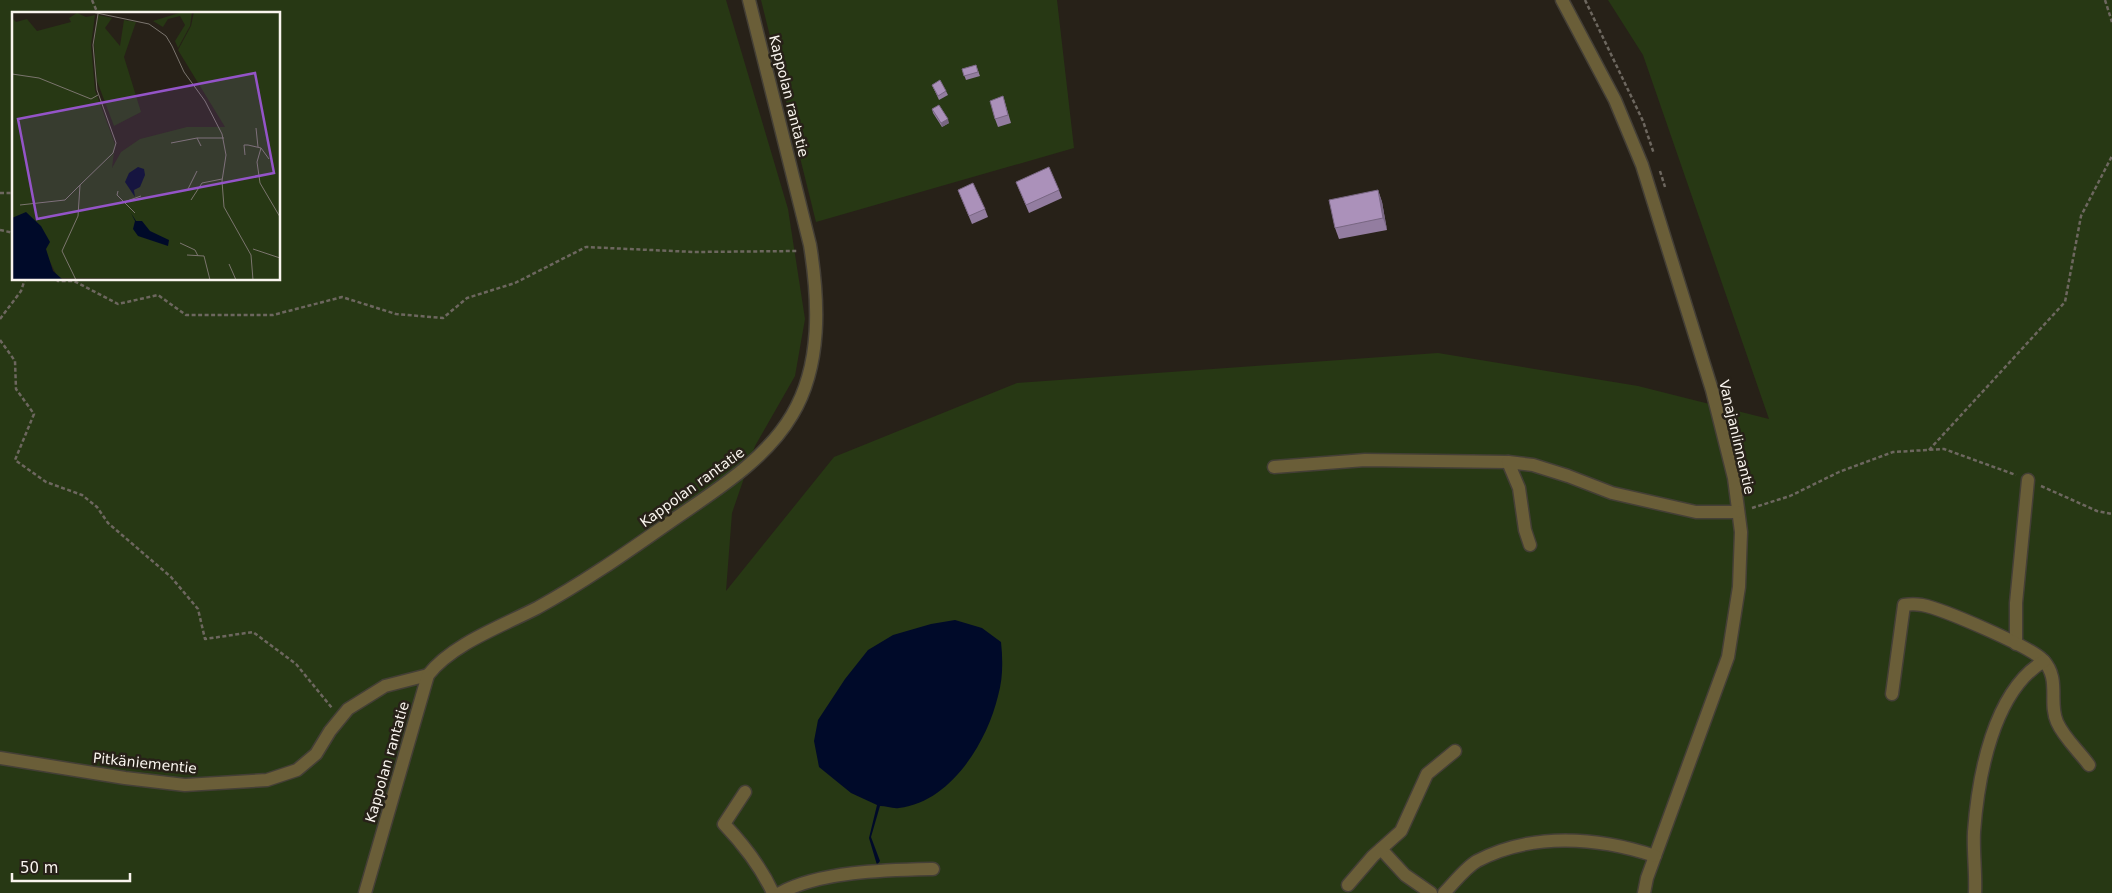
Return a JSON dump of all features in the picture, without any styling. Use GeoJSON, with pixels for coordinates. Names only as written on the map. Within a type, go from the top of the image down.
{"type":"FeatureCollection","features":[{"type":"Feature","properties":{"kind":"street","name":"Kappolan rantatie"},"geometry":{"type":"LineString","coordinates":[[365,893],[428,675],[436,666],[485,634],[538,607],[609,564],[695,505],[761,454],[792,415],[809,375],[816,332],[817,286],[811,251],[749,0]]}},
{"type":"Feature","properties":{"kind":"street","name":"Vanajanlinnantie"},"geometry":{"type":"LineString","coordinates":[[1562,0],[1615,100],[1642,165],[1712,390],[1742,511],[1739,587],[1728,657],[1655,856],[1644,893]]}},
{"type":"Feature","properties":{"kind":"street"},"geometry":{"type":"LineString","coordinates":[[1274,467],[1365,460],[1508,462],[1533,465],[1568,476],[1612,494],[1696,512],[1742,511]]}},
{"type":"Feature","properties":{"kind":"street"},"geometry":{"type":"LineString","coordinates":[[1508,462],[1519,488],[1525,530],[1530,545]]}},
{"type":"Feature","properties":{"kind":"street"},"geometry":{"type":"LineString","coordinates":[[2016,644],[2016,603],[2028,480]]}},
{"type":"Feature","properties":{"kind":"street"},"geometry":{"type":"LineString","coordinates":[[1892,694],[1904,606],[1923,605],[2016,644],[2044,661],[2055,686],[2054,708],[2057,722],[2089,765]]}},
{"type":"Feature","properties":{"kind":"street"},"geometry":{"type":"LineString","coordinates":[[1975,893],[1974,833],[1982,769],[2001,710],[2029,669],[2044,661]]}},
{"type":"Feature","properties":{"kind":"street","name":"Pitkäniementie"},"geometry":{"type":"LineString","coordinates":[[0,758],[125,778],[185,785],[267,780],[297,770],[316,754],[348,709],[385,686],[428,675]]}},
{"type":"Feature","properties":{"kind":"street"},"geometry":{"type":"LineString","coordinates":[[1348,884],[1401,831],[1427,774],[1455,751]]}},
{"type":"Feature","properties":{"kind":"street"},"geometry":{"type":"LineString","coordinates":[[745,792],[724,824],[742,843],[765,875],[774,893]]}},
{"type":"Feature","properties":{"kind":"street"},"geometry":{"type":"LineString","coordinates":[[1444,893],[1476,862],[1523,845],[1566,840],[1592,840],[1655,856]]}},
{"type":"Feature","properties":{"kind":"street"},"geometry":{"type":"LineString","coordinates":[[1381,849],[1405,875],[1431,893]]}},
{"type":"Feature","properties":{"kind":"street"},"geometry":{"type":"LineString","coordinates":[[780,893],[798,883],[869,872],[933,869]]}},
{"type":"Feature","properties":{"kind":"path"},"geometry":{"type":"LineString","coordinates":[[92,0],[97,12]]}},
{"type":"Feature","properties":{"kind":"path"},"geometry":{"type":"LineString","coordinates":[[1585,0],[1643,121],[1655,156]]}},
{"type":"Feature","properties":{"kind":"path"},"geometry":{"type":"LineString","coordinates":[[2105,0],[2112,22]]}},
{"type":"Feature","properties":{"kind":"path"},"geometry":{"type":"LineString","coordinates":[[1929,450],[2065,302],[2081,216],[2112,156]]}},
{"type":"Feature","properties":{"kind":"path"},"geometry":{"type":"LineString","coordinates":[[1658,164],[1666,191]]}},
{"type":"Feature","properties":{"kind":"path"},"geometry":{"type":"LineString","coordinates":[[57,280],[74,281],[118,304],[158,295],[186,316],[273,315],[342,298],[396,314],[443,318],[467,298],[515,283],[586,247],[694,252],[811,251]]}},
{"type":"Feature","properties":{"kind":"path"},"geometry":{"type":"LineString","coordinates":[[0,319],[22,291],[25,280]]}},
{"type":"Feature","properties":{"kind":"path"},"geometry":{"type":"LineString","coordinates":[[0,340],[15,361],[16,389],[34,414],[15,460],[46,482],[82,494],[97,507],[108,523],[171,577],[198,610],[205,639],[253,632],[296,664],[341,718]]}},
{"type":"Feature","properties":{"kind":"path"},"geometry":{"type":"LineString","coordinates":[[1742,511],[1790,496],[1839,472],[1893,452],[1944,449],[2003,469],[2096,511],[2112,514]]}},
{"type":"Feature","properties":{"kind":"green space"},"geometry":{"type":"Polygon","coordinates":[[[0,0],[726,0],[788,209],[805,319],[795,376],[755,446],[732,513],[726,591],[834,457],[1017,383],[1438,353],[1638,386],[1769,419],[1643,55],[1608,0],[2112,0],[2112,893],[0,893],[0,0]]]}},
{"type":"Feature","properties":{"kind":"green space"},"geometry":{"type":"Polygon","coordinates":[[[761,0],[1057,0],[1074,148],[816,222],[761,0]]]}},
{"type":"Feature","properties":{"kind":"water"},"geometry":{"type":"Polygon","coordinates":[[[955,620],[982,628],[1001,642],[1002,676],[993,714],[976,750],[950,782],[935,794],[918,803],[897,808],[880,806],[871,837],[880,861],[877,865],[869,838],[877,805],[851,793],[819,767],[814,741],[818,720],[845,679],[868,650],[893,635],[931,624],[955,620]]]}},
{"type":"Feature","properties":{"kind":"building"},"geometry":{"type":"Polygon","coordinates":[[[976,65],[978,72],[964,76],[962,69],[976,65]]]}},
{"type":"Feature","properties":{"kind":"building"},"geometry":{"type":"Polygon","coordinates":[[[940,80],[946,91],[938,96],[932,85],[940,80]]]}},
{"type":"Feature","properties":{"kind":"building"},"geometry":{"type":"Polygon","coordinates":[[[1003,96],[1008,115],[995,119],[990,101],[1003,96]]]}},
{"type":"Feature","properties":{"kind":"building"},"geometry":{"type":"Polygon","coordinates":[[[939,105],[948,119],[941,123],[932,109],[939,105]]]}},
{"type":"Feature","properties":{"kind":"building"},"geometry":{"type":"Polygon","coordinates":[[[1049,167],[1059,190],[1026,205],[1016,182],[1049,167]]]}},
{"type":"Feature","properties":{"kind":"building"},"geometry":{"type":"Polygon","coordinates":[[[973,183],[985,209],[969,216],[958,190],[973,183]]]}},
{"type":"Feature","properties":{"kind":"building"},"geometry":{"type":"Polygon","coordinates":[[[1378,190],[1383,218],[1335,228],[1329,200],[1378,190]]]}}]}
